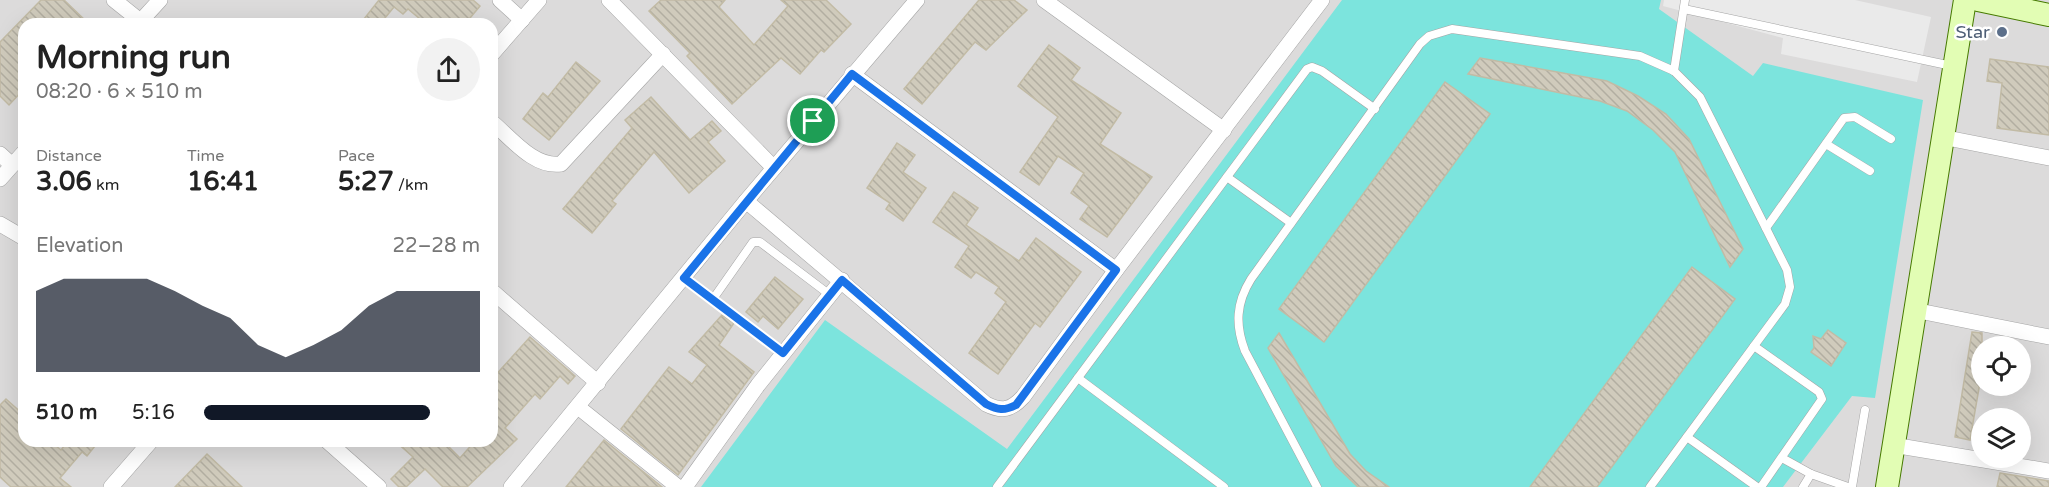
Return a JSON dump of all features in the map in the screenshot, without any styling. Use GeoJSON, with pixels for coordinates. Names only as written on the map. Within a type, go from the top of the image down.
{"type":"FeatureCollection","features":[{"type":"Feature","properties":{"kind":"street"},"geometry":{"type":"LineString","coordinates":[[114,0],[135,18]]}},
{"type":"Feature","properties":{"kind":"street"},"geometry":{"type":"LineString","coordinates":[[145,18],[160,0]]}},
{"type":"Feature","properties":{"kind":"street"},"geometry":{"type":"LineString","coordinates":[[500,0],[522,20]]}},
{"type":"Feature","properties":{"kind":"street"},"geometry":{"type":"LineString","coordinates":[[498,47],[539,0]]}},
{"type":"Feature","properties":{"kind":"street"},"geometry":{"type":"LineString","coordinates":[[609,0],[774,168]]}},
{"type":"Feature","properties":{"kind":"street"},"geometry":{"type":"LineString","coordinates":[[511,487],[746,201],[916,0]]}},
{"type":"Feature","properties":{"kind":"street"},"geometry":{"type":"LineString","coordinates":[[1044,0],[1224,130]]}},
{"type":"Feature","properties":{"kind":"street"},"geometry":{"type":"LineString","coordinates":[[746,201],[986,404],[997,410],[1006,410],[1016,405],[1023,397],[1116,270],[1322,0]]}},
{"type":"Feature","properties":{"kind":"street"},"geometry":{"type":"LineString","coordinates":[[1887,487],[1965,0]]}},
{"type":"Feature","properties":{"kind":"street"},"geometry":{"type":"LineString","coordinates":[[1978,0],[2049,15]]}},
{"type":"Feature","properties":{"kind":"street"},"geometry":{"type":"LineString","coordinates":[[498,127],[531,156],[545,164],[561,164],[663,54]]}},
{"type":"Feature","properties":{"kind":"street"},"geometry":{"type":"LineString","coordinates":[[852,74],[1116,270]]}},
{"type":"Feature","properties":{"kind":"street"},"geometry":{"type":"LineString","coordinates":[[1942,137],[2049,158]]}},
{"type":"Feature","properties":{"kind":"street"},"geometry":{"type":"LineString","coordinates":[[0,153],[12,165]]}},
{"type":"Feature","properties":{"kind":"street"},"geometry":{"type":"LineString","coordinates":[[0,179],[18,158]]}},
{"type":"Feature","properties":{"kind":"street"},"geometry":{"type":"LineString","coordinates":[[0,224],[18,234]]}},
{"type":"Feature","properties":{"kind":"street"},"geometry":{"type":"LineString","coordinates":[[685,487],[783,353],[842,280]]}},
{"type":"Feature","properties":{"kind":"street"},"geometry":{"type":"LineString","coordinates":[[498,296],[598,383]]}},
{"type":"Feature","properties":{"kind":"street"},"geometry":{"type":"LineString","coordinates":[[1914,310],[2049,337]]}},
{"type":"Feature","properties":{"kind":"street"},"geometry":{"type":"LineString","coordinates":[[578,407],[678,487]]}},
{"type":"Feature","properties":{"kind":"street"},"geometry":{"type":"LineString","coordinates":[[1893,445],[2049,471]]}},
{"type":"Feature","properties":{"kind":"street"},"geometry":{"type":"LineString","coordinates":[[111,487],[146,447]]}},
{"type":"Feature","properties":{"kind":"street"},"geometry":{"type":"LineString","coordinates":[[334,447],[379,487]]}},
{"type":"Feature","properties":{"kind":"lane"},"geometry":{"type":"LineString","coordinates":[[1674,71],[1685,0]]}},
{"type":"Feature","properties":{"kind":"lane"},"geometry":{"type":"LineString","coordinates":[[1684,9],[1954,66]]}},
{"type":"Feature","properties":{"kind":"lane"},"geometry":{"type":"LineString","coordinates":[[1317,487],[1245,351],[1237,322],[1243,292],[1420,44],[1435,34],[1452,29],[1640,56],[1674,71],[1700,97],[1787,270],[1790,288],[1785,304],[1650,487]]}},
{"type":"Feature","properties":{"kind":"lane"},"geometry":{"type":"LineString","coordinates":[[997,487],[1307,69],[1318,68],[1375,109]]}},
{"type":"Feature","properties":{"kind":"lane"},"geometry":{"type":"LineString","coordinates":[[1766,228],[1844,118],[1851,116],[1891,139]]}},
{"type":"Feature","properties":{"kind":"lane"},"geometry":{"type":"LineString","coordinates":[[1826,144],[1870,171]]}},
{"type":"Feature","properties":{"kind":"lane"},"geometry":{"type":"LineString","coordinates":[[1227,177],[1291,224]]}},
{"type":"Feature","properties":{"kind":"lane"},"geometry":{"type":"LineString","coordinates":[[713,299],[753,242],[760,242],[830,295]]}},
{"type":"Feature","properties":{"kind":"lane"},"geometry":{"type":"LineString","coordinates":[[684,278],[783,353]]}},
{"type":"Feature","properties":{"kind":"lane"},"geometry":{"type":"LineString","coordinates":[[1688,437],[1759,487],[1782,458],[1821,403],[1821,395],[1754,346]]}},
{"type":"Feature","properties":{"kind":"lane"},"geometry":{"type":"LineString","coordinates":[[1078,378],[1224,487]]}},
{"type":"Feature","properties":{"kind":"lane"},"geometry":{"type":"LineString","coordinates":[[1782,458],[1811,474],[1850,487],[1865,410]]}},
{"type":"Feature","properties":{"kind":"lane"},"geometry":{"type":"LineString","coordinates":[[1803,487],[1811,474]]}},
{"type":"Feature","properties":{"kind":"shaded area"},"geometry":{"type":"Polygon","coordinates":[[[0,0],[2049,0],[2049,487],[0,487],[0,0]]]}},
{"type":"Feature","properties":{"kind":"shaded area"},"geometry":{"type":"Polygon","coordinates":[[[1342,0],[1661,0],[1659,9],[1753,76],[1763,63],[1923,100],[1875,398],[1852,396],[1783,487],[701,487],[825,320],[1007,449],[1342,0]]]}},
{"type":"Feature","properties":{"kind":"shaded area"},"geometry":{"type":"Polygon","coordinates":[[[1664,0],[1855,0],[1931,17],[1917,82],[1781,54],[1783,38],[1663,6],[1664,0]]]}},
{"type":"Feature","properties":{"kind":"building"},"geometry":{"type":"Polygon","coordinates":[[[41,0],[64,0],[83,18],[23,18],[41,0]]]}},
{"type":"Feature","properties":{"kind":"building"},"geometry":{"type":"Polygon","coordinates":[[[379,0],[473,0],[480,6],[470,18],[419,18],[408,9],[403,14],[394,7],[385,18],[365,18],[379,0]]]}},
{"type":"Feature","properties":{"kind":"building"},"geometry":{"type":"Polygon","coordinates":[[[661,0],[725,0],[719,7],[754,45],[788,6],[781,0],[826,0],[851,24],[824,52],[821,50],[800,74],[781,58],[732,104],[687,56],[690,53],[649,11],[661,0]]]}},
{"type":"Feature","properties":{"kind":"building"},"geometry":{"type":"Polygon","coordinates":[[[979,0],[1014,0],[1027,10],[986,50],[975,42],[922,104],[904,89],[979,0]]]}},
{"type":"Feature","properties":{"kind":"building"},"geometry":{"type":"Polygon","coordinates":[[[18,24],[18,95],[9,105],[0,96],[0,42],[18,24]]]}},
{"type":"Feature","properties":{"kind":"building"},"geometry":{"type":"Polygon","coordinates":[[[1049,45],[1080,68],[1071,80],[1121,113],[1100,144],[1152,177],[1107,237],[1080,219],[1089,206],[1071,193],[1084,173],[1058,156],[1039,185],[1020,172],[1058,117],[1018,86],[1049,45]]]}},
{"type":"Feature","properties":{"kind":"building"},"geometry":{"type":"Polygon","coordinates":[[[1480,58],[1607,81],[1638,96],[1666,114],[1689,139],[1743,249],[1730,267],[1675,152],[1653,130],[1627,111],[1600,101],[1468,74],[1480,58]]]}},
{"type":"Feature","properties":{"kind":"building"},"geometry":{"type":"Polygon","coordinates":[[[1990,59],[2049,67],[2049,135],[1997,128],[2002,83],[1987,81],[1990,59]]]}},
{"type":"Feature","properties":{"kind":"building"},"geometry":{"type":"Polygon","coordinates":[[[576,62],[600,81],[549,140],[523,119],[543,93],[548,97],[576,62]]]}},
{"type":"Feature","properties":{"kind":"building"},"geometry":{"type":"Polygon","coordinates":[[[1445,82],[1490,114],[1324,342],[1279,309],[1445,82]]]}},
{"type":"Feature","properties":{"kind":"building"},"geometry":{"type":"Polygon","coordinates":[[[651,97],[690,140],[712,121],[721,131],[708,142],[725,161],[689,193],[654,152],[612,201],[616,204],[592,233],[563,209],[632,128],[625,120],[651,97]]]}},
{"type":"Feature","properties":{"kind":"building"},"geometry":{"type":"Polygon","coordinates":[[[897,143],[915,155],[903,172],[926,188],[903,221],[886,209],[890,203],[867,188],[897,143]]]}},
{"type":"Feature","properties":{"kind":"building"},"geometry":{"type":"Polygon","coordinates":[[[954,192],[978,208],[966,225],[1019,261],[1036,238],[1081,272],[1040,327],[1035,323],[998,374],[969,353],[1006,302],[995,293],[999,287],[976,272],[971,278],[955,267],[969,246],[933,222],[954,192]]]}},
{"type":"Feature","properties":{"kind":"building"},"geometry":{"type":"Polygon","coordinates":[[[1692,267],[1735,299],[1597,487],[1530,487],[1692,267]]]}},
{"type":"Feature","properties":{"kind":"building"},"geometry":{"type":"Polygon","coordinates":[[[775,277],[803,299],[778,329],[763,316],[758,322],[746,312],[775,277]]]}},
{"type":"Feature","properties":{"kind":"building"},"geometry":{"type":"Polygon","coordinates":[[[722,315],[734,323],[719,345],[754,372],[678,475],[621,429],[669,367],[692,384],[707,365],[689,352],[722,315]]]}},
{"type":"Feature","properties":{"kind":"building"},"geometry":{"type":"Polygon","coordinates":[[[1828,330],[1846,343],[1831,366],[1811,352],[1814,348],[1813,336],[1821,339],[1828,330]]]}},
{"type":"Feature","properties":{"kind":"building"},"geometry":{"type":"Polygon","coordinates":[[[1972,332],[1982,333],[1982,336],[1971,336],[1972,332]]]}},
{"type":"Feature","properties":{"kind":"building"},"geometry":{"type":"Polygon","coordinates":[[[1279,333],[1350,454],[1366,471],[1389,487],[1358,487],[1336,466],[1268,348],[1279,333]]]}},
{"type":"Feature","properties":{"kind":"building"},"geometry":{"type":"Polygon","coordinates":[[[530,337],[575,376],[568,384],[560,376],[540,399],[535,394],[505,428],[517,439],[467,487],[443,487],[425,469],[406,487],[399,487],[391,479],[413,457],[402,447],[449,447],[460,458],[470,447],[498,447],[498,372],[530,337]]]}},
{"type":"Feature","properties":{"kind":"building"},"geometry":{"type":"Polygon","coordinates":[[[1971,338],[1971,396],[1978,396],[1976,408],[1971,408],[1970,440],[1955,437],[1971,338]]]}},
{"type":"Feature","properties":{"kind":"building"},"geometry":{"type":"Polygon","coordinates":[[[6,399],[18,410],[18,447],[57,447],[61,450],[63,447],[94,447],[87,456],[82,452],[60,478],[71,487],[11,487],[0,477],[0,405],[6,399]]]}},
{"type":"Feature","properties":{"kind":"building"},"geometry":{"type":"Polygon","coordinates":[[[604,440],[662,487],[566,487],[604,440]]]}},
{"type":"Feature","properties":{"kind":"building"},"geometry":{"type":"Polygon","coordinates":[[[207,454],[242,487],[175,487],[207,454]]]}},
{"type":"Feature","properties":{"kind":"building"},"geometry":{"type":"Polygon","coordinates":[[[2000,473],[2049,481],[2049,487],[1997,487],[2000,473]]]}},
{"type":"Feature","properties":{"kind":"place","name":"Star"},"geometry":{"type":"Point","coordinates":[2002,32]}},
{"type":"Feature","properties":{"kind":"route"},"geometry":{"type":"LineString","coordinates":[[852,74],[1116,270],[1016,405],[1006,410],[997,410],[986,404],[842,280],[783,353],[684,278],[813,121],[852,74]]}}]}
